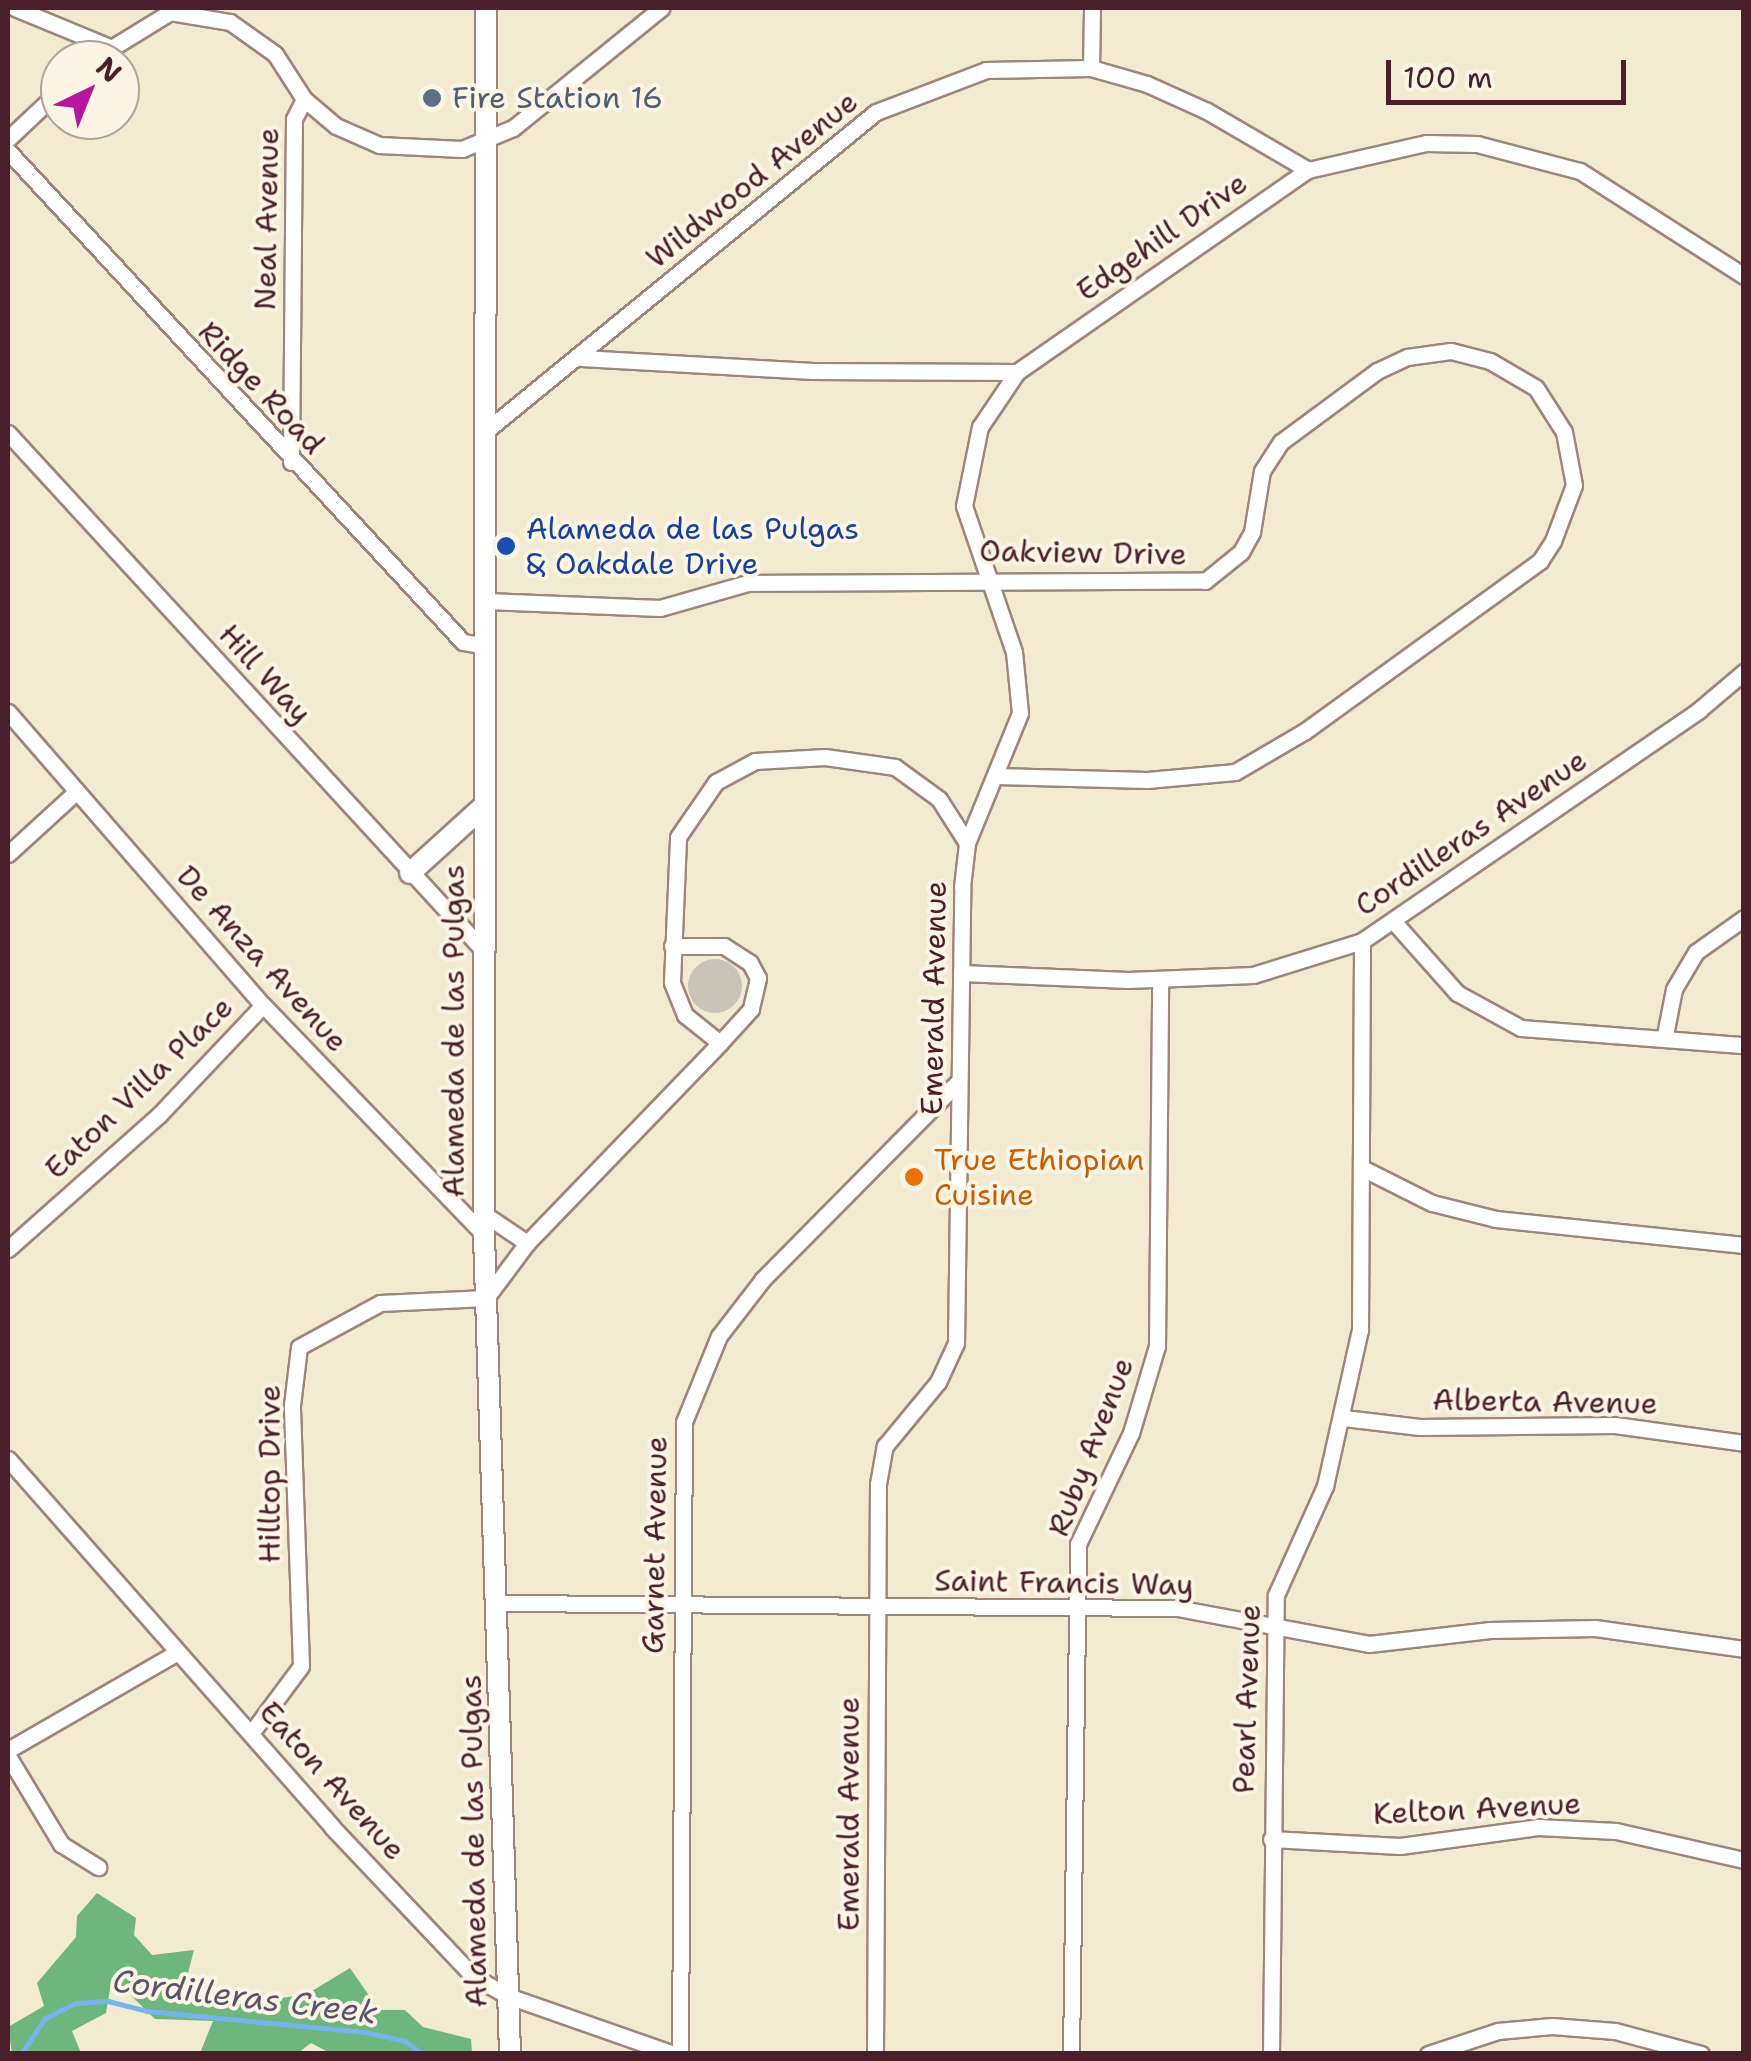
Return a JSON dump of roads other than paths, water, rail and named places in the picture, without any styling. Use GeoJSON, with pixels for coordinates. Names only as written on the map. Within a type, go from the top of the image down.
{"type":"FeatureCollection","features":[{"type":"Feature","properties":{"kind":"main road","name":"Alameda de las Pulgas"},"geometry":{"type":"LineString","coordinates":[[486,8],[484,1225],[510,2054]]}},
{"type":"Feature","properties":{"kind":"main road"},"geometry":{"type":"LineString","coordinates":[[410,872],[484,806]]}},
{"type":"Feature","properties":{"kind":"street"},"geometry":{"type":"LineString","coordinates":[[16,8],[93,40]]}},
{"type":"Feature","properties":{"kind":"street"},"geometry":{"type":"LineString","coordinates":[[119,40],[170,12],[230,22],[274,54],[304,99],[336,126],[379,145],[462,149],[512,128],[662,8]]}},
{"type":"Feature","properties":{"kind":"street"},"geometry":{"type":"LineString","coordinates":[[1092,8],[1092,68]]}},
{"type":"Feature","properties":{"kind":"street","name":"Wildwood Avenue"},"geometry":{"type":"LineString","coordinates":[[488,430],[876,112],[986,70],[1092,68],[1208,110],[1308,170]]}},
{"type":"Feature","properties":{"kind":"street","name":"Neal Avenue"},"geometry":{"type":"LineString","coordinates":[[291,462],[294,119],[304,99]]}},
{"type":"Feature","properties":{"kind":"street"},"geometry":{"type":"LineString","coordinates":[[8,139],[40,109]]}},
{"type":"Feature","properties":{"kind":"street","name":"Edgehill Drive"},"geometry":{"type":"LineString","coordinates":[[1016,372],[1308,170],[1426,143],[1528,153],[1629,197],[1744,276]]}},
{"type":"Feature","properties":{"kind":"street","name":"Ridge Road"},"geometry":{"type":"LineString","coordinates":[[8,152],[291,462],[462,642],[485,646]]}},
{"type":"Feature","properties":{"kind":"street","name":"Oakview Drive"},"geometry":{"type":"LineString","coordinates":[[486,601],[660,608],[748,583],[1205,581],[1230,566],[1246,542],[1262,471],[1280,442],[1377,371],[1406,357],[1450,351],[1490,361],[1536,388],[1564,432],[1574,485],[1566,520],[1540,561],[1304,732],[1235,772],[1148,780],[996,776]]}},
{"type":"Feature","properties":{"kind":"street"},"geometry":{"type":"LineString","coordinates":[[580,358],[813,371],[1016,372]]}},
{"type":"Feature","properties":{"kind":"street","name":"Emerald Avenue"},"geometry":{"type":"LineString","coordinates":[[875,2054],[878,1484],[885,1446],[938,1382],[956,1343],[967,843],[1020,713],[1014,652],[985,579],[964,506],[980,427],[1016,372]]}},
{"type":"Feature","properties":{"kind":"street","name":"Hill Way"},"geometry":{"type":"LineString","coordinates":[[8,433],[484,951]]}},
{"type":"Feature","properties":{"kind":"street","name":"Cordilleras Avenue"},"geometry":{"type":"LineString","coordinates":[[962,972],[1160,980],[1253,975],[1362,940],[1394,922],[1744,672]]}},
{"type":"Feature","properties":{"kind":"street","name":"De Anza Avenue"},"geometry":{"type":"LineString","coordinates":[[8,712],[263,1006],[484,1225]]}},
{"type":"Feature","properties":{"kind":"street"},"geometry":{"type":"LineString","coordinates":[[720,1043],[676,1002],[672,946],[678,837],[716,782],[754,762],[825,757],[895,767],[938,800],[967,843]]}},
{"type":"Feature","properties":{"kind":"street"},"geometry":{"type":"LineString","coordinates":[[8,854],[77,791]]}},
{"type":"Feature","properties":{"kind":"street"},"geometry":{"type":"LineString","coordinates":[[1665,1035],[1674,989],[1696,952],[1744,918]]}},
{"type":"Feature","properties":{"kind":"street"},"geometry":{"type":"LineString","coordinates":[[1394,922],[1457,993],[1521,1028],[1665,1035],[1744,1046]]}},
{"type":"Feature","properties":{"kind":"street","name":"Pearl Avenue"},"geometry":{"type":"LineString","coordinates":[[1271,2054],[1276,1595],[1311,1526],[1344,1418],[1360,1330],[1362,940]]}},
{"type":"Feature","properties":{"kind":"street"},"geometry":{"type":"LineString","coordinates":[[486,1298],[527,1243],[720,1043],[760,994],[758,978],[750,963],[724,946],[672,946]]}},
{"type":"Feature","properties":{"kind":"street","name":"Ruby Avenue"},"geometry":{"type":"LineString","coordinates":[[1070,2054],[1078,1544],[1131,1433],[1156,1346],[1160,980]]}},
{"type":"Feature","properties":{"kind":"street","name":"Eaton Villa Place"},"geometry":{"type":"LineString","coordinates":[[8,1249],[159,1114],[263,1006]]}},
{"type":"Feature","properties":{"kind":"street","name":"Garnet Avenue"},"geometry":{"type":"LineString","coordinates":[[677,2054],[684,1422],[719,1336],[763,1279],[959,1081]]}},
{"type":"Feature","properties":{"kind":"street"},"geometry":{"type":"LineString","coordinates":[[1362,1168],[1432,1204],[1496,1218],[1744,1245]]}},
{"type":"Feature","properties":{"kind":"street"},"geometry":{"type":"LineString","coordinates":[[484,1225],[527,1243]]}},
{"type":"Feature","properties":{"kind":"street","name":"Hilltop Drive"},"geometry":{"type":"LineString","coordinates":[[252,1732],[301,1666],[292,1405],[299,1347],[380,1303],[486,1298]]}},
{"type":"Feature","properties":{"kind":"street","name":"Alberta Avenue"},"geometry":{"type":"LineString","coordinates":[[1344,1418],[1419,1427],[1615,1425],[1744,1443]]}},
{"type":"Feature","properties":{"kind":"street","name":"Eaton Avenue"},"geometry":{"type":"LineString","coordinates":[[8,1459],[474,1977],[508,1996],[677,2054]]}},
{"type":"Feature","properties":{"kind":"street","name":"Saint Francis Way"},"geometry":{"type":"LineString","coordinates":[[498,1603],[1178,1608],[1369,1644],[1490,1630],[1596,1628],[1744,1649]]}},
{"type":"Feature","properties":{"kind":"street"},"geometry":{"type":"LineString","coordinates":[[98,1867],[61,1844],[8,1753],[178,1652]]}},
{"type":"Feature","properties":{"kind":"street","name":"Kelton Avenue"},"geometry":{"type":"LineString","coordinates":[[1271,1838],[1400,1846],[1558,1828],[1616,1830],[1744,1860]]}},
{"type":"Feature","properties":{"kind":"street"},"geometry":{"type":"LineString","coordinates":[[1428,2054],[1498,2031],[1552,2026],[1615,2031],[1701,2054]]}},
{"type":"Feature","properties":{"kind":"waterway","name":"Cordilleras Creek"},"geometry":{"type":"LineString","coordinates":[[21,2054],[45,2018],[76,2003],[108,2001],[147,2011],[365,2032],[405,2041],[422,2054]]}},
{"type":"Feature","properties":{"kind":"place","name":"Fire Station 16"},"geometry":{"type":"Point","coordinates":[432,98]}},
{"type":"Feature","properties":{"kind":"place","name":"Alameda de las Pulgas & Oakdale Drive"},"geometry":{"type":"Point","coordinates":[506,546]}},
{"type":"Feature","properties":{"kind":"place","name":"True Ethiopian Cuisine"},"geometry":{"type":"Point","coordinates":[914,1177]}}]}
